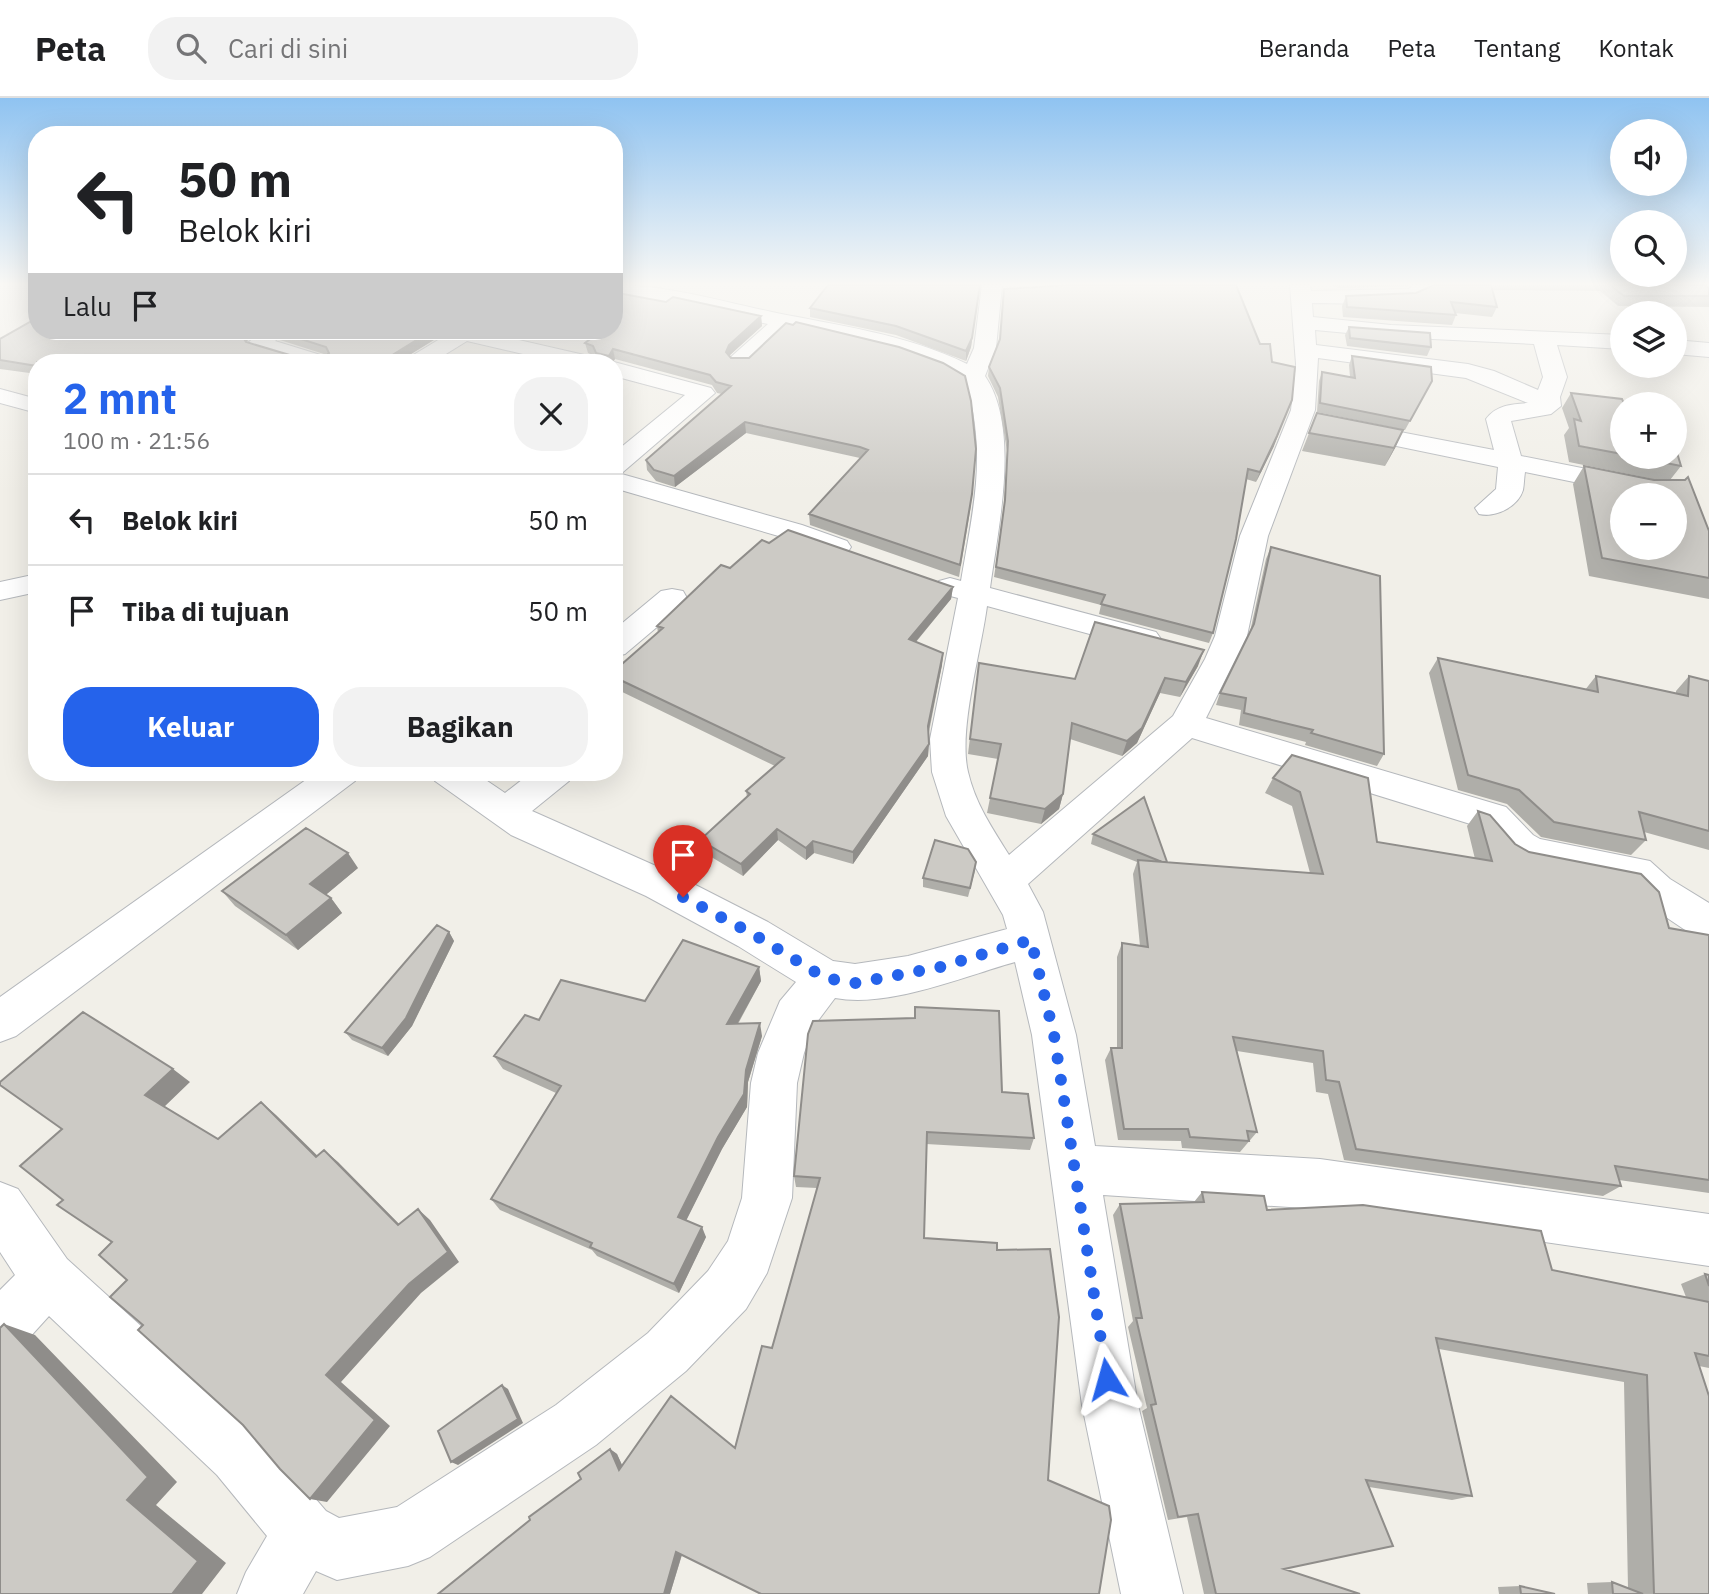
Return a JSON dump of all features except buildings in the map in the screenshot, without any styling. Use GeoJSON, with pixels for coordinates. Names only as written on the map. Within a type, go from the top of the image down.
{"type":"FeatureCollection","features":[{"type":"Feature","properties":{"kind":"street"},"geometry":{"type":"LineString","coordinates":[[740,361],[747,355]]}},
{"type":"Feature","properties":{"kind":"street"},"geometry":{"type":"LineString","coordinates":[[928,355],[973,376],[979,385],[988,416],[992,474],[966,645],[947,739],[950,772],[965,816],[1006,880],[1023,912],[1031,940],[1054,1035],[1110,1405],[1152,1594]]}},
{"type":"Feature","properties":{"kind":"street"},"geometry":{"type":"LineString","coordinates":[[973,376],[982,355]]}},
{"type":"Feature","properties":{"kind":"street"},"geometry":{"type":"LineString","coordinates":[[922,578],[973,594],[1197,652],[1231,636],[1254,536],[1303,410],[1303,355]]}},
{"type":"Feature","properties":{"kind":"street"},"geometry":{"type":"LineString","coordinates":[[1421,355],[1486,376],[1547,403]]}},
{"type":"Feature","properties":{"kind":"street"},"geometry":{"type":"LineString","coordinates":[[1489,508],[1509,492],[1512,472],[1498,419],[1506,412],[1547,409],[1555,377],[1548,355]]}},
{"type":"Feature","properties":{"kind":"street"},"geometry":{"type":"LineString","coordinates":[[623,371],[704,393],[623,459]]}},
{"type":"Feature","properties":{"kind":"street"},"geometry":{"type":"LineString","coordinates":[[0,396],[28,404]]}},
{"type":"Feature","properties":{"kind":"street"},"geometry":{"type":"LineString","coordinates":[[1300,419],[1621,483]]}},
{"type":"Feature","properties":{"kind":"street"},"geometry":{"type":"LineString","coordinates":[[623,483],[792,531],[857,555]]}},
{"type":"Feature","properties":{"kind":"street"},"geometry":{"type":"LineString","coordinates":[[0,591],[28,585]]}},
{"type":"Feature","properties":{"kind":"street"},"geometry":{"type":"LineString","coordinates":[[626,622],[672,598]]}},
{"type":"Feature","properties":{"kind":"street"},"geometry":{"type":"LineString","coordinates":[[1006,880],[1186,724],[1197,652]]}},
{"type":"Feature","properties":{"kind":"street"},"geometry":{"type":"LineString","coordinates":[[1186,724],[1493,817],[1520,846],[1532,853],[1636,872],[1656,890],[1709,924]]}},
{"type":"Feature","properties":{"kind":"street"},"geometry":{"type":"LineString","coordinates":[[0,1022],[330,781]]}},
{"type":"Feature","properties":{"kind":"street"},"geometry":{"type":"LineString","coordinates":[[461,781],[524,825],[660,885],[753,934],[825,978],[855,983],[895,976],[940,967],[1031,940]]}},
{"type":"Feature","properties":{"kind":"street"},"geometry":{"type":"LineString","coordinates":[[505,813],[545,781]]}},
{"type":"Feature","properties":{"kind":"street"},"geometry":{"type":"LineString","coordinates":[[0,1207],[48,1278],[238,1454],[304,1533],[337,1549],[408,1535],[576,1425],[667,1352],[727,1290],[749,1255],[766,1198],[774,1083],[781,1053],[796,1015],[825,978]]}},
{"type":"Feature","properties":{"kind":"street"},"geometry":{"type":"LineString","coordinates":[[1075,1169],[1320,1184],[1709,1240]]}},
{"type":"Feature","properties":{"kind":"street"},"geometry":{"type":"LineString","coordinates":[[0,1329],[48,1278]]}},
{"type":"Feature","properties":{"kind":"street"},"geometry":{"type":"LineString","coordinates":[[268,1594],[304,1533]]}},
{"type":"Feature","properties":{"kind":"route"},"geometry":{"type":"LineString","coordinates":[[683,897],[753,934],[825,978],[855,983],[940,967],[1031,940],[1054,1035],[1107,1379]]}}]}
